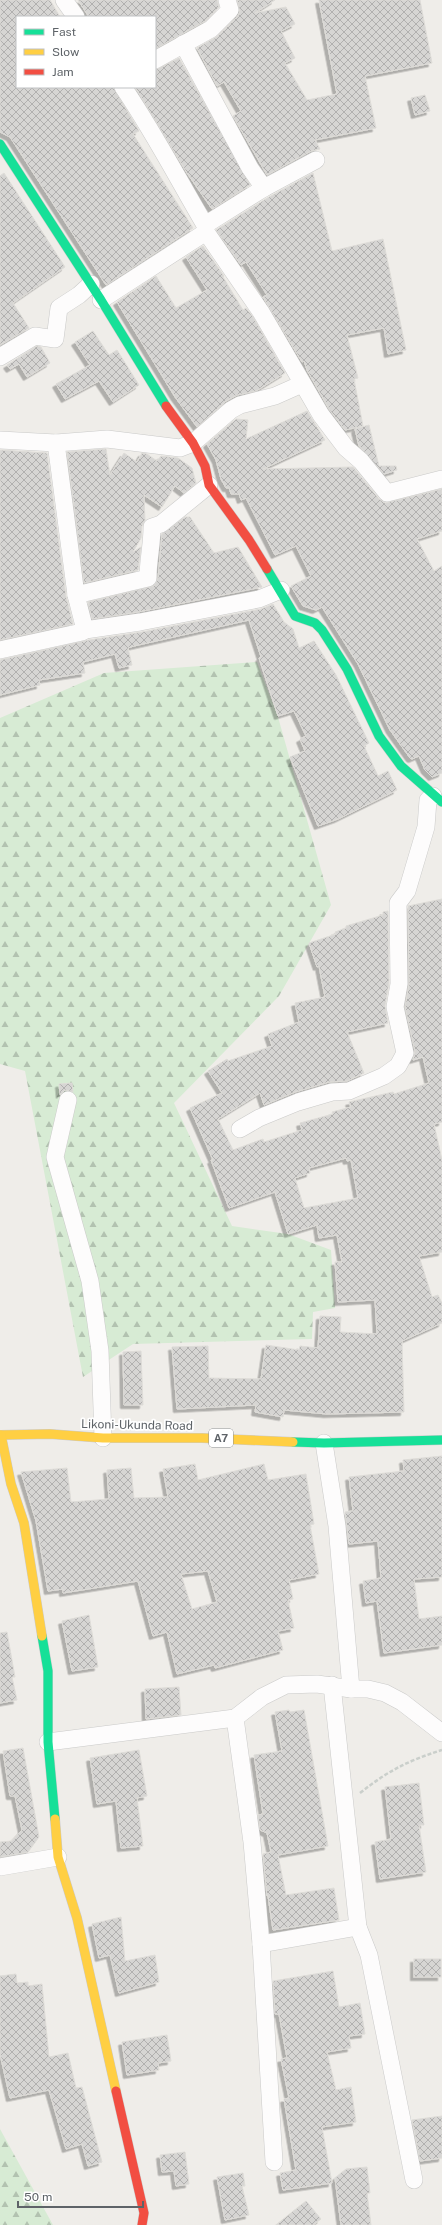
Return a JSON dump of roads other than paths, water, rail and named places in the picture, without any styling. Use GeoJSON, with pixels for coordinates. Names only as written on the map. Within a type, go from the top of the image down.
{"type":"FeatureCollection","features":[{"type":"Feature","properties":{"kind":"main road"},"geometry":{"type":"LineString","coordinates":[[0,144],[91,284],[165,404],[193,443],[205,466],[209,485],[281,590],[295,616],[315,623],[322,630],[347,669],[379,736],[401,766],[437,799]]}},
{"type":"Feature","properties":{"kind":"main road","name":"Likoni-Ukunda Road"},"geometry":{"type":"LineString","coordinates":[[0,1435],[50,1434],[103,1438],[202,1438],[324,1443],[442,1440]]}},
{"type":"Feature","properties":{"kind":"main road"},"geometry":{"type":"LineString","coordinates":[[0,1435],[11,1484],[24,1523],[48,1671],[48,1742],[58,1857],[77,1918],[144,2213],[142,2225]]}},
{"type":"Feature","properties":{"kind":"street"},"geometry":{"type":"LineString","coordinates":[[64,0],[75,16]]}},
{"type":"Feature","properties":{"kind":"street"},"geometry":{"type":"LineString","coordinates":[[156,59],[211,29],[230,10],[227,0]]}},
{"type":"Feature","properties":{"kind":"street"},"geometry":{"type":"LineString","coordinates":[[183,44],[250,168],[264,188]]}},
{"type":"Feature","properties":{"kind":"street"},"geometry":{"type":"LineString","coordinates":[[124,88],[144,118],[165,159],[206,228],[261,312],[321,415],[340,441],[361,461],[387,493],[442,480]]}},
{"type":"Feature","properties":{"kind":"street"},"geometry":{"type":"LineString","coordinates":[[101,300],[264,188],[316,160]]}},
{"type":"Feature","properties":{"kind":"street"},"geometry":{"type":"LineString","coordinates":[[0,357],[35,336],[55,339],[59,308],[79,295],[91,284]]}},
{"type":"Feature","properties":{"kind":"street"},"geometry":{"type":"LineString","coordinates":[[0,440],[56,443],[107,439],[180,448],[193,443],[236,407],[274,396],[302,384]]}},
{"type":"Feature","properties":{"kind":"street"},"geometry":{"type":"LineString","coordinates":[[56,443],[76,595],[85,630]]}},
{"type":"Feature","properties":{"kind":"street"},"geometry":{"type":"LineString","coordinates":[[76,595],[148,578],[148,557],[152,551],[152,527],[161,524],[209,485]]}},
{"type":"Feature","properties":{"kind":"street"},"geometry":{"type":"LineString","coordinates":[[0,650],[82,632],[85,630],[140,622],[259,599],[281,590]]}},
{"type":"Feature","properties":{"kind":"street"},"geometry":{"type":"LineString","coordinates":[[240,1129],[259,1118],[298,1102],[332,1092],[349,1091],[384,1076],[398,1066],[403,1059],[405,1053],[395,1007],[399,984],[398,904],[407,891],[426,827],[428,800],[437,799]]}},
{"type":"Feature","properties":{"kind":"street"},"geometry":{"type":"LineString","coordinates":[[68,1100],[55,1157],[90,1281],[102,1365],[103,1438]]}},
{"type":"Feature","properties":{"kind":"street"},"geometry":{"type":"LineString","coordinates":[[324,1443],[337,1526],[351,1689]]}},
{"type":"Feature","properties":{"kind":"street"},"geometry":{"type":"LineString","coordinates":[[48,1742],[235,1718],[262,1697],[286,1685],[332,1686],[351,1689],[368,1689],[385,1693],[402,1702],[442,1733]]}},
{"type":"Feature","properties":{"kind":"street"},"geometry":{"type":"LineString","coordinates":[[332,1686],[358,1927],[369,1955],[414,2180]]}},
{"type":"Feature","properties":{"kind":"street"},"geometry":{"type":"LineString","coordinates":[[235,1718],[252,1842],[261,1944],[274,2162]]}},
{"type":"Feature","properties":{"kind":"street"},"geometry":{"type":"LineString","coordinates":[[0,1867],[58,1857]]}},
{"type":"Feature","properties":{"kind":"street"},"geometry":{"type":"LineString","coordinates":[[261,1944],[358,1927]]}}]}
